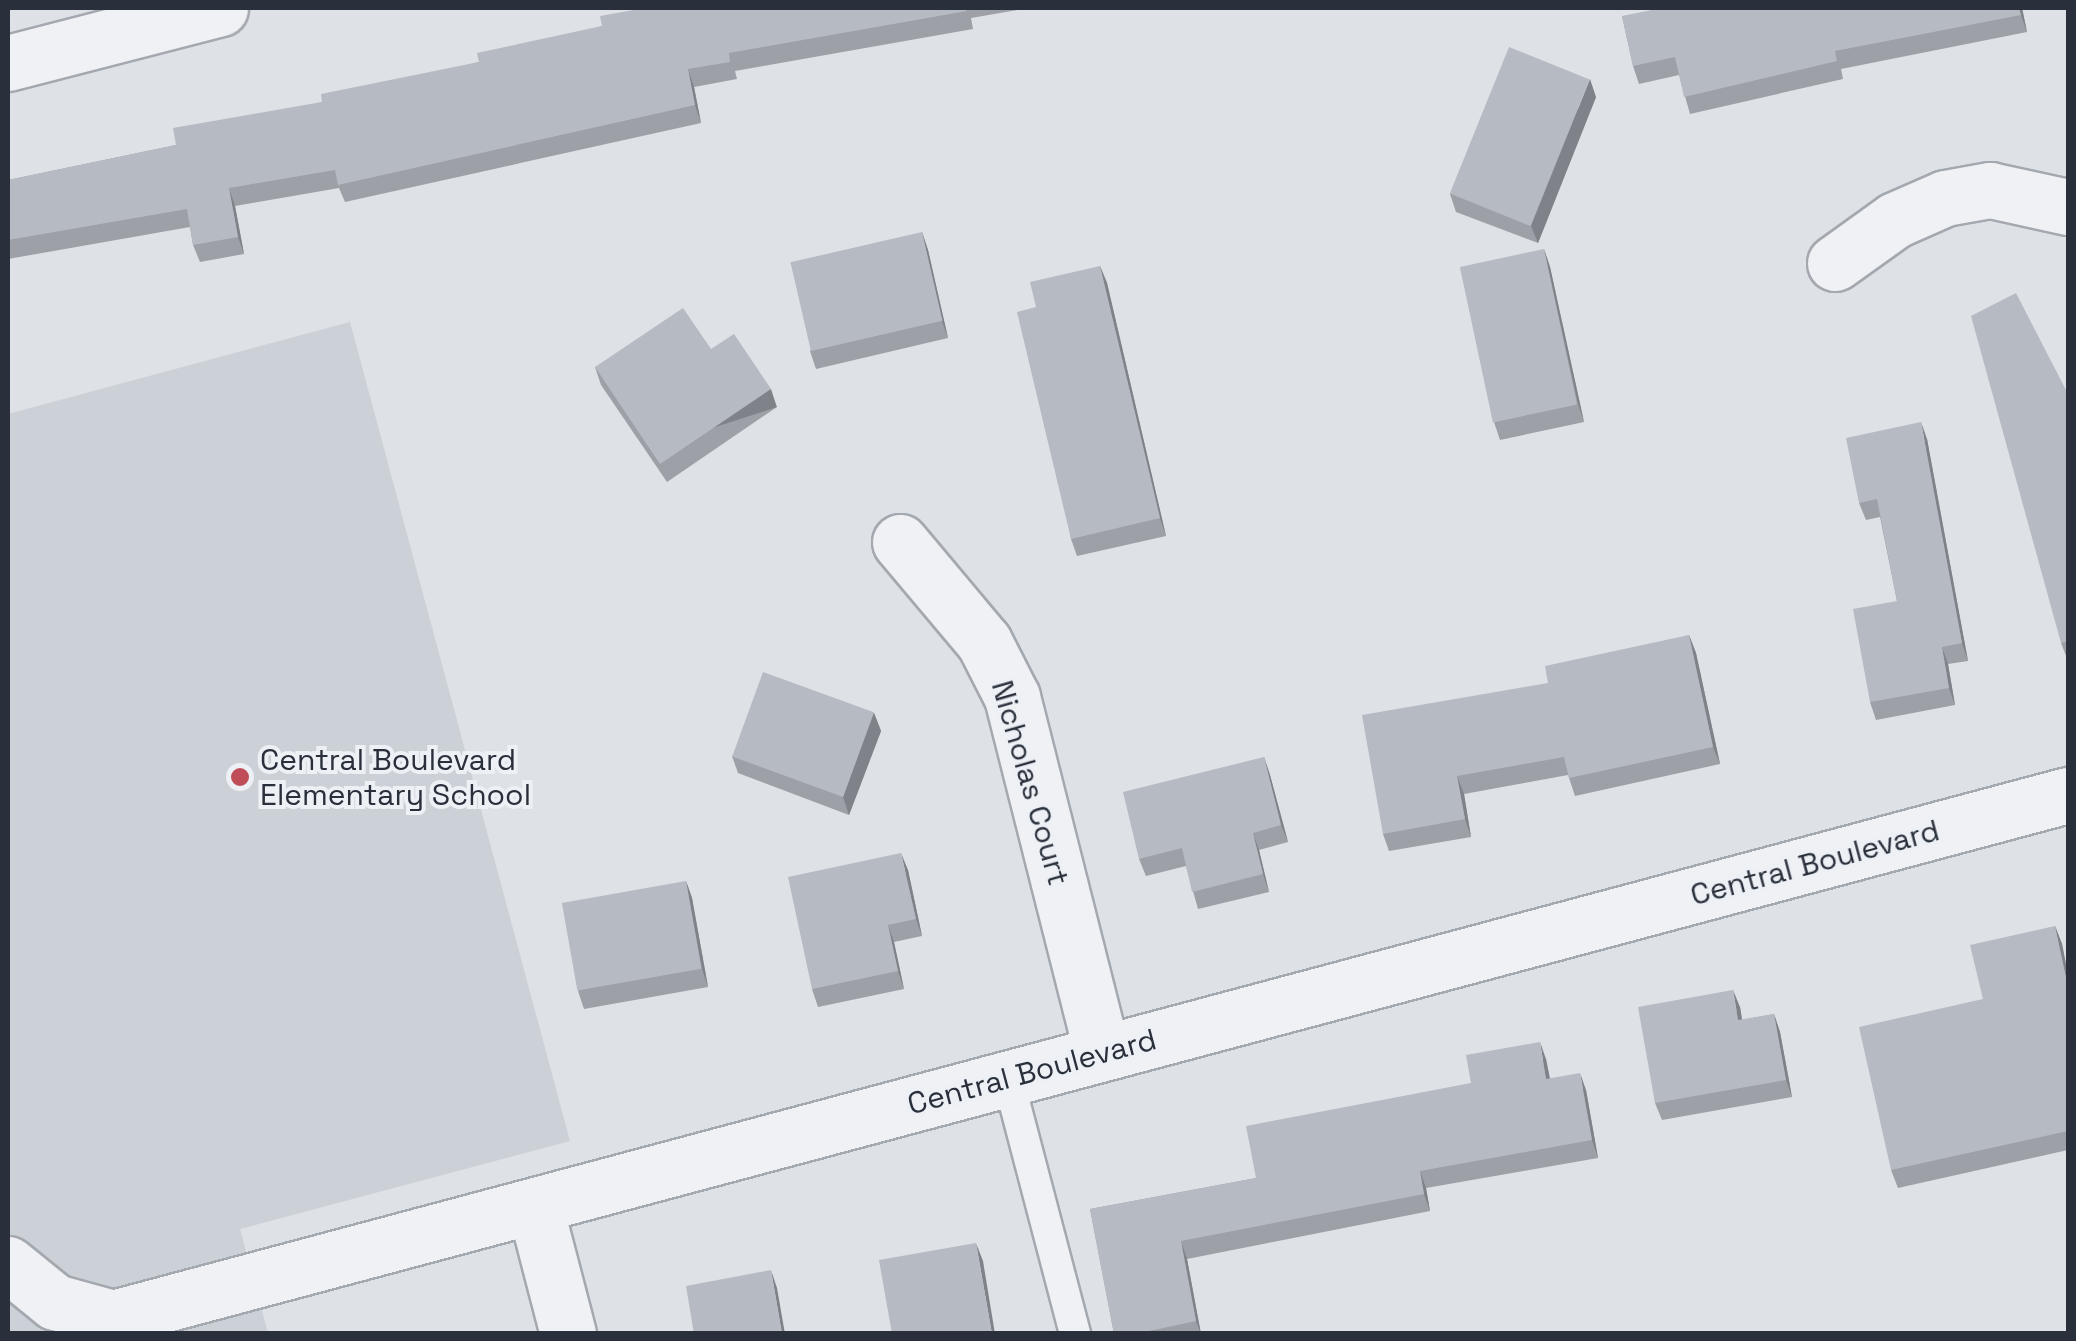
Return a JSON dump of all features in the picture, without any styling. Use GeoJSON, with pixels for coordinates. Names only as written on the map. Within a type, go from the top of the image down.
{"type":"FeatureCollection","features":[{"type":"Feature","properties":{"kind":"street"},"geometry":{"type":"LineString","coordinates":[[8,63],[220,8]]}},
{"type":"Feature","properties":{"kind":"street"},"geometry":{"type":"LineString","coordinates":[[1835,263],[1895,220],[1945,198],[1990,190],[2068,207]]}},
{"type":"Feature","properties":{"kind":"street","name":"Nicholas Court"},"geometry":{"type":"LineString","coordinates":[[900,542],[984,642],[1012,696],[1102,1053]]}},
{"type":"Feature","properties":{"kind":"street","name":"Central Boulevard"},"geometry":{"type":"LineString","coordinates":[[8,1264],[55,1302],[112,1318],[2068,795]]}},
{"type":"Feature","properties":{"kind":"street"},"geometry":{"type":"LineString","coordinates":[[534,1207],[568,1334]]}},
{"type":"Feature","properties":{"kind":"lane"},"geometry":{"type":"LineString","coordinates":[[1008,1078],[1075,1334]]}},
{"type":"Feature","properties":{"kind":"shaded area","name":"Central Boulevard Elementary School"},"geometry":{"type":"Polygon","coordinates":[[[350,322],[570,1141],[240,1229],[268,1333],[8,1334],[8,414],[350,322]]]}},
{"type":"Feature","properties":{"kind":"building"},"geometry":{"type":"Polygon","coordinates":[[[645,8],[967,11],[729,53],[730,62],[688,69],[695,105],[338,185],[335,170],[229,188],[238,237],[193,245],[187,209],[8,240],[8,180],[176,145],[173,128],[322,102],[321,94],[479,62],[477,53],[602,26],[600,16],[645,8]]]}},
{"type":"Feature","properties":{"kind":"building"},"geometry":{"type":"Polygon","coordinates":[[[1662,8],[2019,8],[2021,15],[1835,51],[1837,61],[1684,97],[1675,57],[1633,66],[1622,16],[1662,8]]]}},
{"type":"Feature","properties":{"kind":"building"},"geometry":{"type":"Polygon","coordinates":[[[1509,47],[1590,80],[1530,226],[1450,193],[1509,47]]]}},
{"type":"Feature","properties":{"kind":"building"},"geometry":{"type":"Polygon","coordinates":[[[922,232],[942,321],[811,351],[790,262],[922,232]]]}},
{"type":"Feature","properties":{"kind":"building"},"geometry":{"type":"Polygon","coordinates":[[[1544,249],[1577,405],[1493,422],[1460,267],[1544,249]]]}},
{"type":"Feature","properties":{"kind":"building"},"geometry":{"type":"Polygon","coordinates":[[[1100,266],[1160,518],[1071,539],[1017,312],[1036,307],[1030,282],[1100,266]]]}},
{"type":"Feature","properties":{"kind":"building"},"geometry":{"type":"Polygon","coordinates":[[[2016,293],[2068,394],[2068,641],[2061,643],[1971,316],[2016,293]]]}},
{"type":"Feature","properties":{"kind":"building"},"geometry":{"type":"Polygon","coordinates":[[[683,308],[711,349],[734,334],[771,389],[660,464],[595,367],[683,308]]]}},
{"type":"Feature","properties":{"kind":"building"},"geometry":{"type":"Polygon","coordinates":[[[1921,422],[1962,643],[1942,647],[1949,688],[1870,702],[1853,609],[1897,601],[1877,499],[1859,503],[1846,438],[1921,422]]]}},
{"type":"Feature","properties":{"kind":"building"},"geometry":{"type":"Polygon","coordinates":[[[1689,635],[1713,747],[1569,778],[1564,757],[1457,776],[1465,819],[1383,834],[1362,715],[1548,683],[1545,666],[1689,635]]]}},
{"type":"Feature","properties":{"kind":"building"},"geometry":{"type":"Polygon","coordinates":[[[763,672],[874,712],[843,797],[732,757],[763,672]]]}},
{"type":"Feature","properties":{"kind":"building"},"geometry":{"type":"Polygon","coordinates":[[[1264,757],[1281,825],[1253,833],[1263,874],[1192,892],[1182,848],[1139,859],[1123,792],[1264,757]]]}},
{"type":"Feature","properties":{"kind":"building"},"geometry":{"type":"Polygon","coordinates":[[[901,853],[916,919],[888,925],[898,971],[812,989],[788,877],[901,853]]]}},
{"type":"Feature","properties":{"kind":"building"},"geometry":{"type":"Polygon","coordinates":[[[686,881],[701,969],[577,991],[562,903],[686,881]]]}},
{"type":"Feature","properties":{"kind":"building"},"geometry":{"type":"Polygon","coordinates":[[[2055,926],[2068,987],[2068,1131],[1891,1170],[1859,1027],[1983,999],[1970,945],[2055,926]]]}},
{"type":"Feature","properties":{"kind":"building"},"geometry":{"type":"Polygon","coordinates":[[[1733,990],[1738,1020],[1774,1014],[1786,1080],[1655,1103],[1638,1007],[1733,990]]]}},
{"type":"Feature","properties":{"kind":"building"},"geometry":{"type":"Polygon","coordinates":[[[1540,1042],[1546,1079],[1580,1073],[1592,1140],[1420,1171],[1424,1194],[1181,1241],[1196,1321],[1135,1334],[1114,1334],[1090,1209],[1256,1178],[1246,1126],[1471,1083],[1466,1055],[1540,1042]]]}},
{"type":"Feature","properties":{"kind":"building"},"geometry":{"type":"Polygon","coordinates":[[[976,1243],[992,1334],[892,1334],[879,1260],[976,1243]]]}},
{"type":"Feature","properties":{"kind":"building"},"geometry":{"type":"Polygon","coordinates":[[[771,1270],[782,1334],[694,1334],[686,1286],[771,1270]]]}},
{"type":"Feature","properties":{"kind":"place","name":"Central Boulevard Elementary School"},"geometry":{"type":"Point","coordinates":[240,777]}}]}
